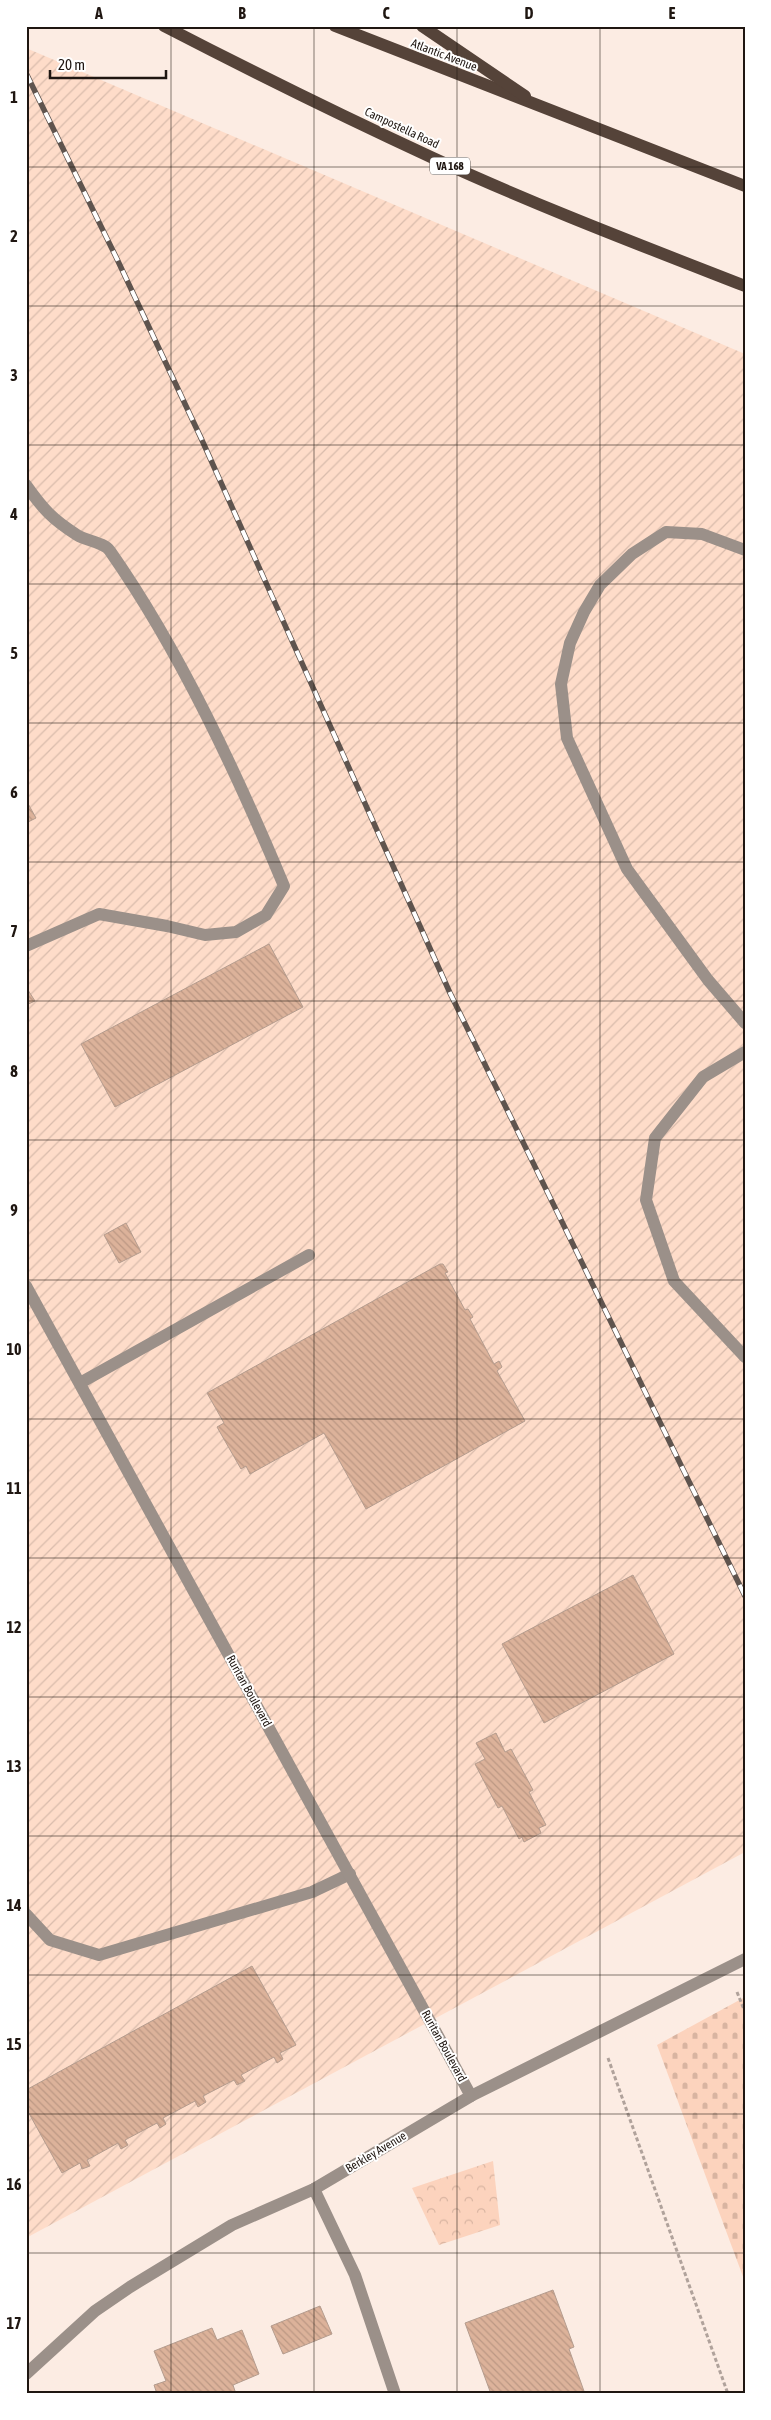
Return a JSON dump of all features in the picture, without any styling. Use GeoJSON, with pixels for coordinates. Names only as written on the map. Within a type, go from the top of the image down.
{"type":"FeatureCollection","features":[{"type":"Feature","properties":{"kind":"main road","name":"Campostella Road"},"geometry":{"type":"LineString","coordinates":[[164,26],[253,72],[434,159],[594,228],[745,286]]}},
{"type":"Feature","properties":{"kind":"main road","name":"Atlantic Avenue"},"geometry":{"type":"LineString","coordinates":[[335,26],[543,109]]}},
{"type":"Feature","properties":{"kind":"main road"},"geometry":{"type":"LineString","coordinates":[[422,26],[543,109],[745,186]]}},
{"type":"Feature","properties":{"kind":"street"},"geometry":{"type":"LineString","coordinates":[[26,485],[48,514],[79,536],[109,548],[172,648],[254,816],[284,886],[266,916],[236,932],[205,935],[99,914],[26,946]]}},
{"type":"Feature","properties":{"kind":"street"},"geometry":{"type":"LineString","coordinates":[[745,550],[702,534],[666,532],[632,554],[600,585],[584,612],[570,643],[561,684],[566,738],[627,869],[708,980],[745,1023]]}},
{"type":"Feature","properties":{"kind":"street"},"geometry":{"type":"LineString","coordinates":[[745,1052],[703,1077],[655,1138],[646,1200],[674,1281],[745,1357]]}},
{"type":"Feature","properties":{"kind":"street"},"geometry":{"type":"LineString","coordinates":[[80,1383],[309,1255]]}},
{"type":"Feature","properties":{"kind":"street","name":"Ruritan Boulevard"},"geometry":{"type":"LineString","coordinates":[[26,1286],[471,2096]]}},
{"type":"Feature","properties":{"kind":"street"},"geometry":{"type":"LineString","coordinates":[[26,1914],[50,1940],[99,1955],[312,1892],[350,1874]]}},
{"type":"Feature","properties":{"kind":"street","name":"Berkley Avenue"},"geometry":{"type":"LineString","coordinates":[[26,2374],[95,2311],[130,2287],[232,2225],[314,2189],[471,2096],[745,1959]]}},
{"type":"Feature","properties":{"kind":"street"},"geometry":{"type":"LineString","coordinates":[[314,2189],[355,2275],[395,2394]]}},
{"type":"Feature","properties":{"kind":"path"},"geometry":{"type":"LineString","coordinates":[[599,2032],[728,2394]]}},
{"type":"Feature","properties":{"kind":"shaded area"},"geometry":{"type":"Polygon","coordinates":[[[26,48],[745,354],[745,1852],[26,2238],[26,48]]]}},
{"type":"Feature","properties":{"kind":"green space"},"geometry":{"type":"Polygon","coordinates":[[[745,1997],[745,2282],[657,2045],[745,1997]]]}},
{"type":"Feature","properties":{"kind":"green space"},"geometry":{"type":"Polygon","coordinates":[[[493,2161],[500,2225],[439,2245],[412,2188],[493,2161]]]}},
{"type":"Feature","properties":{"kind":"building"},"geometry":{"type":"Polygon","coordinates":[[[26,800],[36,818],[26,823],[26,800]]]}},
{"type":"Feature","properties":{"kind":"building"},"geometry":{"type":"Polygon","coordinates":[[[269,944],[303,1007],[115,1107],[81,1044],[269,944]]]}},
{"type":"Feature","properties":{"kind":"building"},"geometry":{"type":"Polygon","coordinates":[[[26,987],[35,1001],[26,1005],[26,987]]]}},
{"type":"Feature","properties":{"kind":"building"},"geometry":{"type":"Polygon","coordinates":[[[126,1223],[141,1252],[119,1263],[104,1235],[126,1223]]]}},
{"type":"Feature","properties":{"kind":"building"},"geometry":{"type":"Polygon","coordinates":[[[443,1264],[448,1272],[445,1273],[465,1310],[468,1309],[473,1317],[470,1319],[494,1364],[499,1361],[502,1367],[497,1371],[525,1421],[366,1509],[324,1433],[250,1474],[246,1466],[241,1469],[217,1427],[224,1423],[207,1393],[443,1264]]]}},
{"type":"Feature","properties":{"kind":"building"},"geometry":{"type":"Polygon","coordinates":[[[633,1575],[674,1654],[544,1723],[502,1644],[633,1575]]]}},
{"type":"Feature","properties":{"kind":"building"},"geometry":{"type":"Polygon","coordinates":[[[496,1733],[505,1752],[511,1749],[533,1790],[529,1792],[546,1825],[539,1828],[541,1833],[524,1842],[522,1837],[519,1839],[502,1806],[498,1808],[475,1764],[485,1759],[476,1743],[496,1733]]]}},
{"type":"Feature","properties":{"kind":"building"},"geometry":{"type":"Polygon","coordinates":[[[252,1966],[296,2045],[280,2053],[283,2059],[277,2063],[274,2057],[241,2075],[245,2081],[237,2085],[234,2080],[203,2096],[206,2102],[198,2107],[195,2101],[163,2118],[166,2124],[160,2128],[157,2123],[125,2140],[128,2145],[121,2149],[118,2143],[87,2160],[90,2166],[82,2169],[80,2163],[62,2173],[26,2108],[26,2090],[252,1966]]]}},
{"type":"Feature","properties":{"kind":"building"},"geometry":{"type":"Polygon","coordinates":[[[553,2290],[574,2347],[569,2349],[585,2394],[491,2394],[465,2323],[553,2290]]]}},
{"type":"Feature","properties":{"kind":"building"},"geometry":{"type":"Polygon","coordinates":[[[320,2306],[332,2334],[283,2354],[271,2326],[320,2306]]]}},
{"type":"Feature","properties":{"kind":"building"},"geometry":{"type":"Polygon","coordinates":[[[212,2328],[217,2340],[242,2330],[259,2374],[233,2385],[236,2394],[157,2394],[154,2385],[166,2381],[154,2351],[212,2328]]]}},
{"type":"Feature","properties":{"kind":"railway"},"geometry":{"type":"LineString","coordinates":[[26,73],[117,259],[201,438],[450,993],[745,1596]]}}]}
